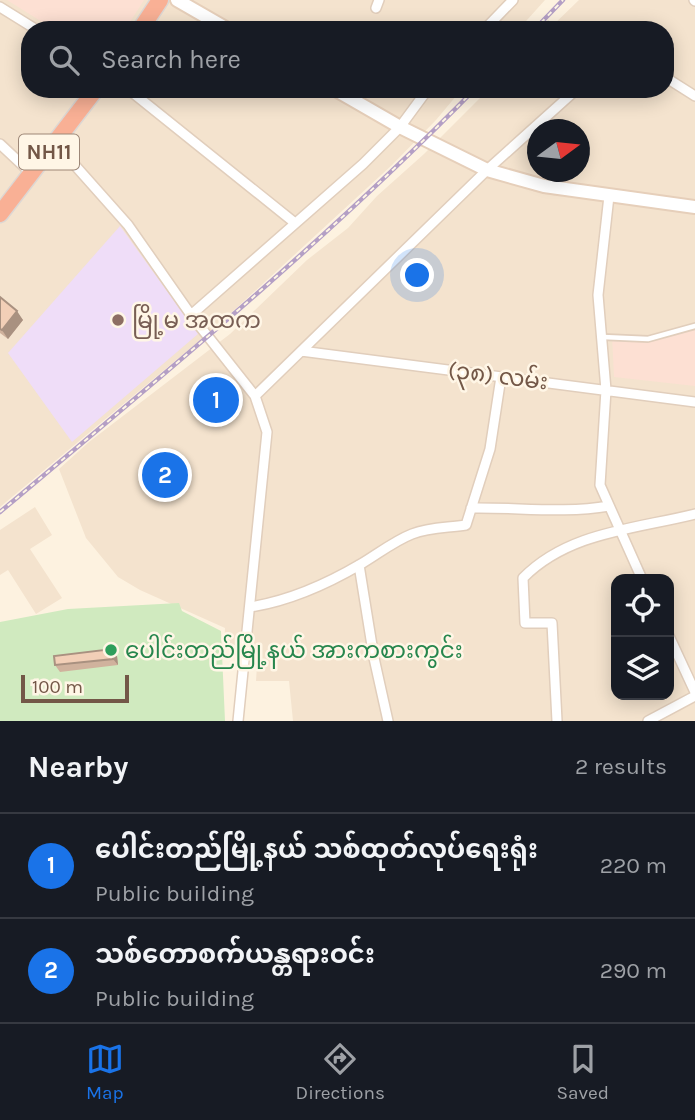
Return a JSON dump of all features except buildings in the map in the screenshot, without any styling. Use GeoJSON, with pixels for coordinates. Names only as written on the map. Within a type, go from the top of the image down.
{"type":"FeatureCollection","features":[{"type":"Feature","properties":{"kind":"highway"},"geometry":{"type":"LineString","coordinates":[[146,21],[160,0]]}},
{"type":"Feature","properties":{"kind":"highway","name":"NH11"},"geometry":{"type":"LineString","coordinates":[[0,214],[89,98]]}},
{"type":"Feature","properties":{"kind":"street"},"geometry":{"type":"LineString","coordinates":[[177,0],[213,21]]}},
{"type":"Feature","properties":{"kind":"street"},"geometry":{"type":"LineString","coordinates":[[493,21],[513,0]]}},
{"type":"Feature","properties":{"kind":"street"},"geometry":{"type":"LineString","coordinates":[[0,7],[23,21]]}},
{"type":"Feature","properties":{"kind":"street"},"geometry":{"type":"LineString","coordinates":[[674,83],[695,96]]}},
{"type":"Feature","properties":{"kind":"street"},"geometry":{"type":"LineString","coordinates":[[139,98],[295,223]]}},
{"type":"Feature","properties":{"kind":"street"},"geometry":{"type":"LineString","coordinates":[[350,98],[400,127],[487,170],[544,186],[695,207]]}},
{"type":"Feature","properties":{"kind":"street"},"geometry":{"type":"LineString","coordinates":[[191,315],[363,164],[400,127],[421,98]]}},
{"type":"Feature","properties":{"kind":"street"},"geometry":{"type":"LineString","coordinates":[[255,396],[487,170],[567,98]]}},
{"type":"Feature","properties":{"kind":"street"},"geometry":{"type":"LineString","coordinates":[[0,144],[32,174]]}},
{"type":"Feature","properties":{"kind":"street"},"geometry":{"type":"LineString","coordinates":[[56,144],[128,225],[191,315],[255,396],[267,432],[239,721]]}},
{"type":"Feature","properties":{"kind":"street"},"geometry":{"type":"LineString","coordinates":[[609,196],[598,295],[606,390],[600,485],[640,574]]}},
{"type":"Feature","properties":{"kind":"street","name":"(၃၈) လမ်း"},"geometry":{"type":"LineString","coordinates":[[302,351],[695,402]]}},
{"type":"Feature","properties":{"kind":"street"},"geometry":{"type":"LineString","coordinates":[[250,607],[274,603],[308,591],[410,535],[430,528],[466,525],[490,449],[501,377]]}},
{"type":"Feature","properties":{"kind":"street"},"geometry":{"type":"LineString","coordinates":[[471,508],[511,507],[579,512],[609,506]]}},
{"type":"Feature","properties":{"kind":"street"},"geometry":{"type":"LineString","coordinates":[[557,721],[552,624],[525,623],[523,578],[540,561],[590,536],[695,514]]}},
{"type":"Feature","properties":{"kind":"street"},"geometry":{"type":"LineString","coordinates":[[359,565],[374,658],[388,721]]}},
{"type":"Feature","properties":{"kind":"street"},"geometry":{"type":"LineString","coordinates":[[648,721],[695,694],[669,637]]}},
{"type":"Feature","properties":{"kind":"lane"},"geometry":{"type":"LineString","coordinates":[[601,337],[648,338],[695,326]]}},
{"type":"Feature","properties":{"kind":"shaded area"},"geometry":{"type":"Polygon","coordinates":[[[0,0],[545,0],[526,21],[21,21],[21,98],[454,98],[392,165],[217,326],[0,507],[0,0]]]}},
{"type":"Feature","properties":{"kind":"shaded area"},"geometry":{"type":"Polygon","coordinates":[[[7,0],[144,0],[131,21],[41,21],[7,0]]]}},
{"type":"Feature","properties":{"kind":"shaded area"},"geometry":{"type":"Polygon","coordinates":[[[579,0],[695,0],[695,721],[293,721],[289,681],[256,681],[258,649],[224,643],[225,628],[140,590],[118,577],[86,538],[59,469],[89,442],[230,334],[307,260],[348,228],[377,196],[480,98],[674,98],[674,21],[557,21],[579,0]]]}},
{"type":"Feature","properties":{"kind":"shaded area"},"geometry":{"type":"Polygon","coordinates":[[[120,226],[198,334],[72,442],[8,353],[120,226]]]}},
{"type":"Feature","properties":{"kind":"shaded area"},"geometry":{"type":"Polygon","coordinates":[[[695,328],[695,386],[614,377],[612,335],[651,336],[695,328]]]}},
{"type":"Feature","properties":{"kind":"shaded area"},"geometry":{"type":"Polygon","coordinates":[[[35,507],[52,535],[30,549],[62,598],[36,614],[8,570],[0,575],[0,530],[35,507]]]}},
{"type":"Feature","properties":{"kind":"green space","name":"‌ပေါင်းတည်မြို့နယ် အားကစားကွင်း"},"geometry":{"type":"Polygon","coordinates":[[[179,603],[182,611],[221,631],[225,721],[0,721],[0,622],[68,609],[179,603]]]}},
{"type":"Feature","properties":{"kind":"railway"},"geometry":{"type":"LineString","coordinates":[[543,21],[563,0]]}},
{"type":"Feature","properties":{"kind":"railway"},"geometry":{"type":"LineString","coordinates":[[0,512],[302,253],[466,98]]}},
{"type":"Feature","properties":{"kind":"place","name":"မြို့မ အထက"},"geometry":{"type":"Point","coordinates":[118,320]}},
{"type":"Feature","properties":{"kind":"place","name":"ပေါင်းတည်မြို့နယ် သစ်ထုတ်လုပ်ရေးရုံး"},"geometry":{"type":"Point","coordinates":[216,400]}},
{"type":"Feature","properties":{"kind":"place","name":"သစ်တောစက်ယန္တရားဝင်း"},"geometry":{"type":"Point","coordinates":[165,475]}},
{"type":"Feature","properties":{"kind":"place","name":"‌ပေါင်းတည်မြို့နယ် အားကစားကွင်း"},"geometry":{"type":"Point","coordinates":[111,650]}}]}
